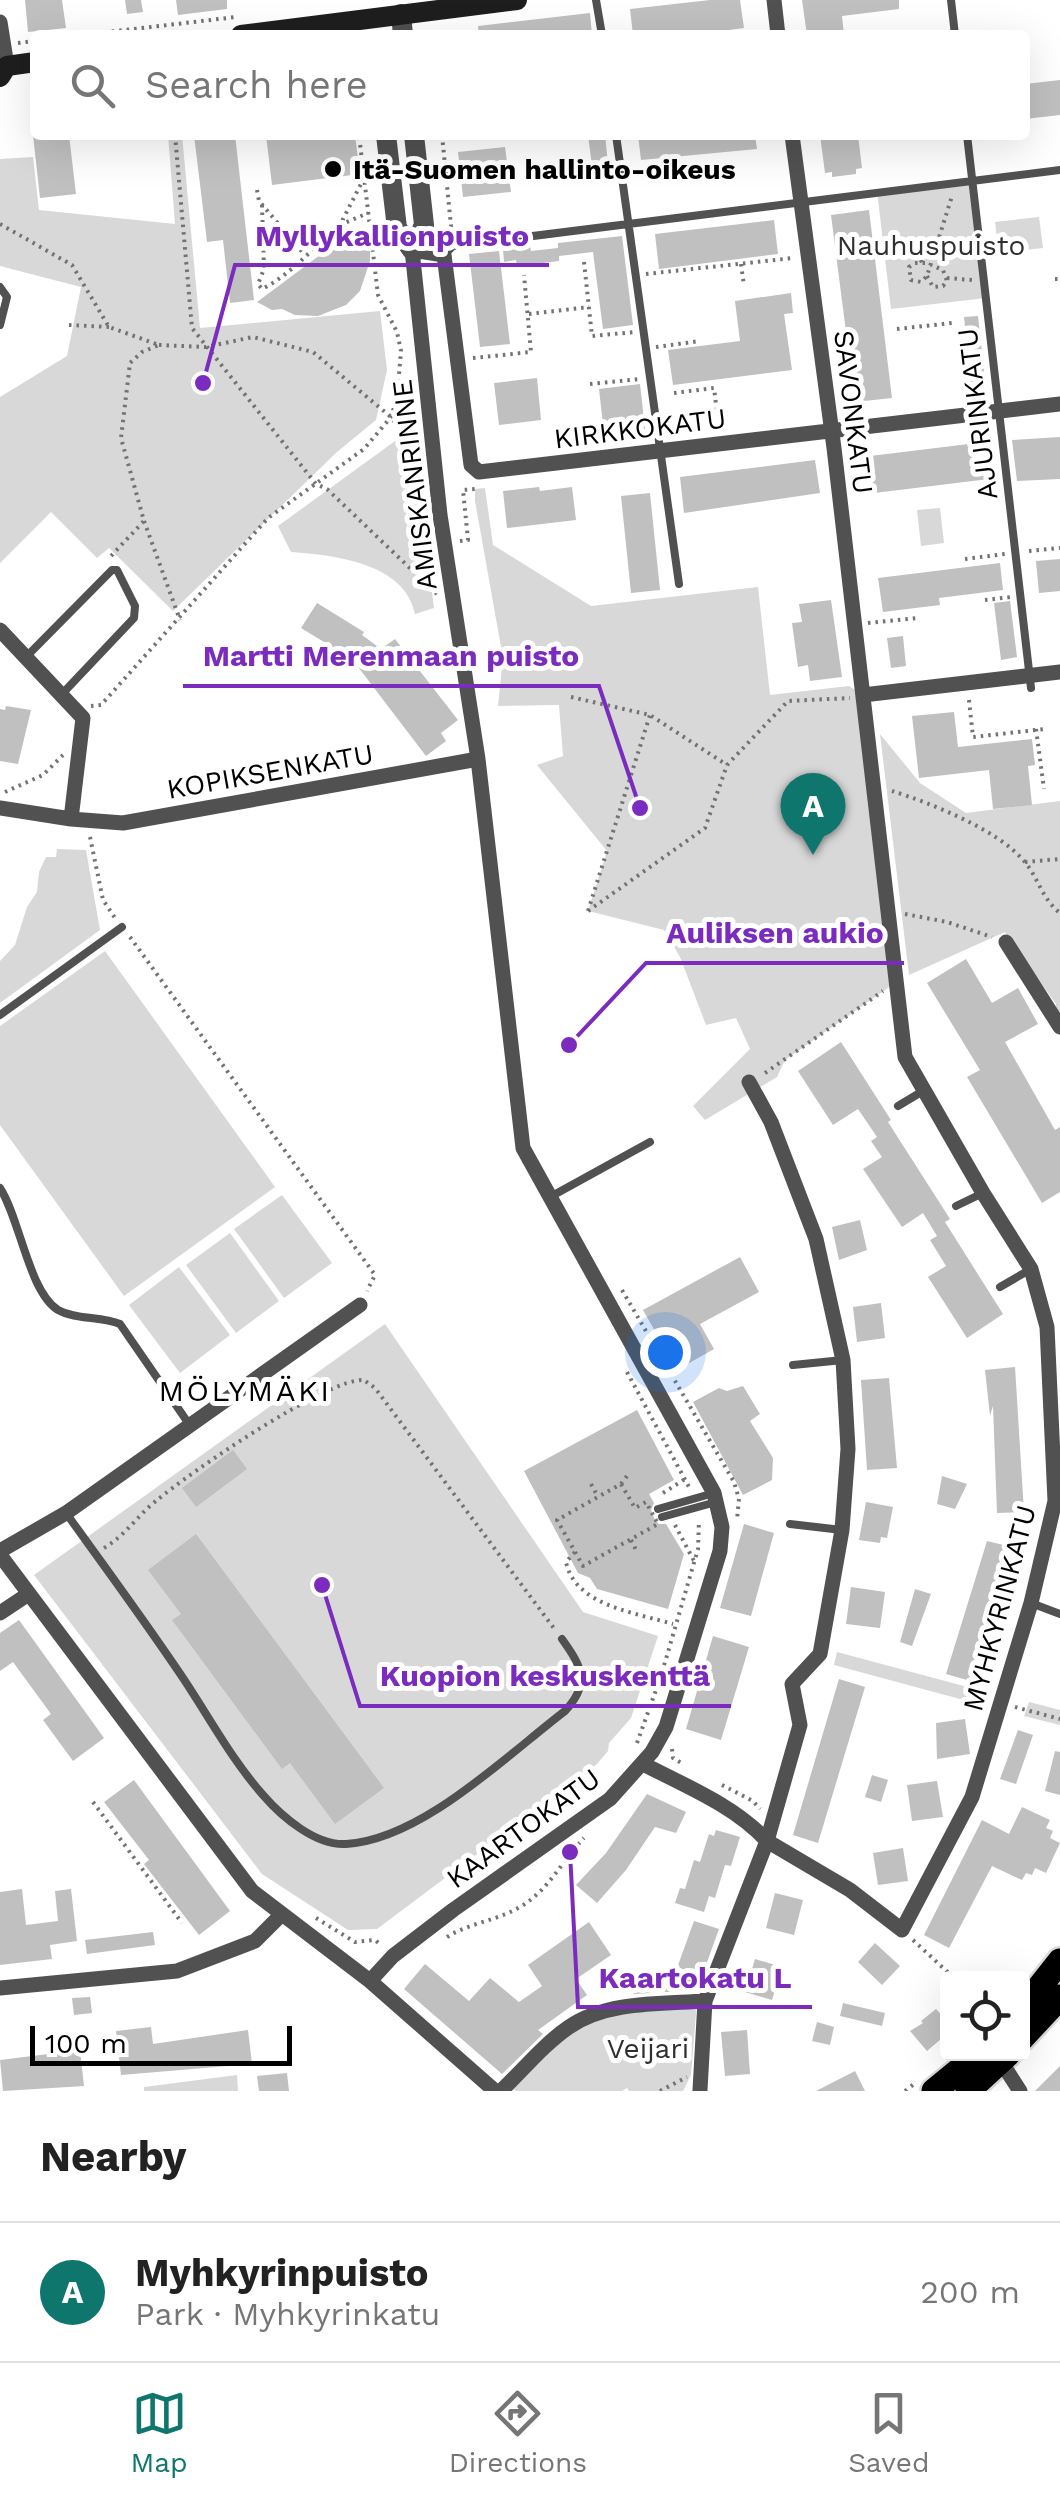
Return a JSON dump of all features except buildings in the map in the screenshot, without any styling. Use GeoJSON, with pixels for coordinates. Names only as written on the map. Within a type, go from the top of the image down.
{"type":"FeatureCollection","features":[{"type":"Feature","properties":{"kind":"main road"},"geometry":{"type":"LineString","coordinates":[[241,26],[401,16],[516,0]]}},
{"type":"Feature","properties":{"kind":"main road"},"geometry":{"type":"LineString","coordinates":[[4,72],[30,64]]}},
{"type":"Feature","properties":{"kind":"main road"},"geometry":{"type":"LineString","coordinates":[[1030,1999],[1060,1960]]}},
{"type":"Feature","properties":{"kind":"main road"},"geometry":{"type":"LineString","coordinates":[[1030,2030],[1060,1998]]}},
{"type":"Feature","properties":{"kind":"main road"},"geometry":{"type":"LineString","coordinates":[[934,2091],[986,2061]]}},
{"type":"Feature","properties":{"kind":"main road"},"geometry":{"type":"LineString","coordinates":[[968,2091],[991,2061]]}},
{"type":"Feature","properties":{"kind":"street"},"geometry":{"type":"LineString","coordinates":[[774,0],[777,30]]}},
{"type":"Feature","properties":{"kind":"street"},"geometry":{"type":"LineString","coordinates":[[0,22],[4,72]]}},
{"type":"Feature","properties":{"kind":"street"},"geometry":{"type":"LineString","coordinates":[[387,140],[396,228],[412,250],[444,255]]}},
{"type":"Feature","properties":{"kind":"street"},"geometry":{"type":"LineString","coordinates":[[412,250],[424,225],[415,140]]}},
{"type":"Feature","properties":{"kind":"street","name":"SAVONKATU"},"geometry":{"type":"LineString","coordinates":[[793,140],[832,431],[856,690]]}},
{"type":"Feature","properties":{"kind":"street","name":"AMISKANRINNE"},"geometry":{"type":"LineString","coordinates":[[412,250],[440,515],[478,759],[523,1148],[539,1178]]}},
{"type":"Feature","properties":{"kind":"street","name":"KIRKKOKATU"},"geometry":{"type":"LineString","coordinates":[[444,255],[471,465],[479,472],[1060,404]]}},
{"type":"Feature","properties":{"kind":"street"},"geometry":{"type":"LineString","coordinates":[[0,630],[82,718],[71,820],[0,808]]}},
{"type":"Feature","properties":{"kind":"street"},"geometry":{"type":"LineString","coordinates":[[856,690],[1030,682],[1060,672]]}},
{"type":"Feature","properties":{"kind":"street","name":"MYHKYRINKATU"},"geometry":{"type":"LineString","coordinates":[[856,690],[873,786],[905,1057],[1031,1269],[1048,1327],[1055,1502],[1055,1524],[972,1796],[902,1930]]}},
{"type":"Feature","properties":{"kind":"street","name":"KOPIKSENKATU"},"geometry":{"type":"LineString","coordinates":[[71,820],[123,824],[478,759]]}},
{"type":"Feature","properties":{"kind":"street"},"geometry":{"type":"LineString","coordinates":[[1006,942],[1060,1027]]}},
{"type":"Feature","properties":{"kind":"street"},"geometry":{"type":"LineString","coordinates":[[695,2082],[705,2001],[767,1841],[800,1725],[792,1684],[820,1654],[842,1530],[848,1449],[843,1360],[816,1239],[771,1122],[749,1082]]}},
{"type":"Feature","properties":{"kind":"street","name":"KAARTOKATU"},"geometry":{"type":"LineString","coordinates":[[370,1980],[393,1956],[610,1800],[648,1758],[666,1727],[720,1551],[722,1527],[715,1498],[539,1178]]}},
{"type":"Feature","properties":{"kind":"street"},"geometry":{"type":"LineString","coordinates":[[360,1305],[191,1427],[0,1553],[27,1595],[252,1890],[370,1980],[498,2091],[580,2021],[617,2009],[705,2001]]}},
{"type":"Feature","properties":{"kind":"street"},"geometry":{"type":"LineString","coordinates":[[0,1613],[27,1595]]}},
{"type":"Feature","properties":{"kind":"street"},"geometry":{"type":"LineString","coordinates":[[648,1758],[664,1775],[753,1826],[767,1841],[850,1890],[902,1930]]}},
{"type":"Feature","properties":{"kind":"street"},"geometry":{"type":"LineString","coordinates":[[0,1988],[177,1971],[255,1941],[280,1915]]}},
{"type":"Feature","properties":{"kind":"street"},"geometry":{"type":"LineString","coordinates":[[1000,2061],[1020,2091]]}},
{"type":"Feature","properties":{"kind":"lane"},"geometry":{"type":"LineString","coordinates":[[596,0],[601,30]]}},
{"type":"Feature","properties":{"kind":"lane"},"geometry":{"type":"LineString","coordinates":[[951,0],[954,30]]}},
{"type":"Feature","properties":{"kind":"lane"},"geometry":{"type":"LineString","coordinates":[[617,140],[680,584]]}},
{"type":"Feature","properties":{"kind":"lane","name":"AJURINKATU"},"geometry":{"type":"LineString","coordinates":[[968,140],[1030,682]]}},
{"type":"Feature","properties":{"kind":"lane"},"geometry":{"type":"LineString","coordinates":[[444,255],[453,246],[1060,170]]}},
{"type":"Feature","properties":{"kind":"lane"},"geometry":{"type":"LineString","coordinates":[[0,287],[7,297],[0,325]]}},
{"type":"Feature","properties":{"kind":"lane"},"geometry":{"type":"LineString","coordinates":[[26,658],[112,570],[117,570],[135,606],[134,618],[62,695]]}},
{"type":"Feature","properties":{"kind":"lane"},"geometry":{"type":"LineString","coordinates":[[0,1015],[122,926]]}},
{"type":"Feature","properties":{"kind":"lane"},"geometry":{"type":"LineString","coordinates":[[898,1106],[923,1091]]}},
{"type":"Feature","properties":{"kind":"lane"},"geometry":{"type":"LineString","coordinates":[[550,1198],[650,1142]]}},
{"type":"Feature","properties":{"kind":"lane"},"geometry":{"type":"LineString","coordinates":[[0,1188],[16,1219],[36,1280],[47,1298],[58,1310],[120,1324],[191,1427]]}},
{"type":"Feature","properties":{"kind":"lane"},"geometry":{"type":"LineString","coordinates":[[956,1206],[983,1193]]}},
{"type":"Feature","properties":{"kind":"lane"},"geometry":{"type":"LineString","coordinates":[[1000,1287],[1031,1269]]}},
{"type":"Feature","properties":{"kind":"lane"},"geometry":{"type":"LineString","coordinates":[[793,1364],[843,1360]]}},
{"type":"Feature","properties":{"kind":"lane"},"geometry":{"type":"LineString","coordinates":[[660,1513],[715,1498]]}},
{"type":"Feature","properties":{"kind":"lane"},"geometry":{"type":"LineString","coordinates":[[66,1513],[134,1606],[226,1747],[265,1797],[318,1840],[342,1845],[398,1832],[426,1818],[565,1711],[578,1698],[582,1678],[580,1664],[562,1639]]}},
{"type":"Feature","properties":{"kind":"lane"},"geometry":{"type":"LineString","coordinates":[[790,1524],[842,1530]]}},
{"type":"Feature","properties":{"kind":"lane"},"geometry":{"type":"LineString","coordinates":[[1031,1603],[1060,1614]]}},
{"type":"Feature","properties":{"kind":"path"},"geometry":{"type":"LineString","coordinates":[[170,30],[241,26]]}},
{"type":"Feature","properties":{"kind":"path"},"geometry":{"type":"LineString","coordinates":[[18,43],[30,41]]}},
{"type":"Feature","properties":{"kind":"path"},"geometry":{"type":"LineString","coordinates":[[175,140],[192,328],[316,484],[327,489],[437,594]]}},
{"type":"Feature","properties":{"kind":"path"},"geometry":{"type":"LineString","coordinates":[[101,705],[268,518],[364,449],[391,416],[397,398],[401,351],[397,332],[378,295],[360,140]]}},
{"type":"Feature","properties":{"kind":"path"},"geometry":{"type":"LineString","coordinates":[[443,140],[451,222]]}},
{"type":"Feature","properties":{"kind":"path"},"geometry":{"type":"LineString","coordinates":[[340,225],[364,178]]}},
{"type":"Feature","properties":{"kind":"path"},"geometry":{"type":"LineString","coordinates":[[934,256],[930,244],[918,245],[916,256],[928,264],[943,270],[947,278],[937,288],[928,283],[928,264],[934,256],[956,182]]}},
{"type":"Feature","properties":{"kind":"path"},"geometry":{"type":"LineString","coordinates":[[257,190],[262,206],[264,269],[258,287],[267,287],[299,264],[304,254],[340,225],[368,213]]}},
{"type":"Feature","properties":{"kind":"path"},"geometry":{"type":"LineString","coordinates":[[262,206],[304,254]]}},
{"type":"Feature","properties":{"kind":"path"},"geometry":{"type":"LineString","coordinates":[[0,224],[72,264],[109,327]]}},
{"type":"Feature","properties":{"kind":"path"},"geometry":{"type":"LineString","coordinates":[[636,275],[793,258]]}},
{"type":"Feature","properties":{"kind":"path"},"geometry":{"type":"LineString","coordinates":[[584,262],[592,336],[644,331]]}},
{"type":"Feature","properties":{"kind":"path"},"geometry":{"type":"LineString","coordinates":[[741,264],[744,286]]}},
{"type":"Feature","properties":{"kind":"path"},"geometry":{"type":"LineString","coordinates":[[927,276],[918,283],[908,274],[912,265],[928,264]]}},
{"type":"Feature","properties":{"kind":"path"},"geometry":{"type":"LineString","coordinates":[[468,358],[532,352],[524,275]]}},
{"type":"Feature","properties":{"kind":"path"},"geometry":{"type":"LineString","coordinates":[[947,278],[984,280]]}},
{"type":"Feature","properties":{"kind":"path"},"geometry":{"type":"LineString","coordinates":[[528,314],[589,308]]}},
{"type":"Feature","properties":{"kind":"path"},"geometry":{"type":"LineString","coordinates":[[897,329],[952,322]]}},
{"type":"Feature","properties":{"kind":"path"},"geometry":{"type":"LineString","coordinates":[[69,324],[109,327],[160,345],[206,347],[253,337],[314,352],[391,416],[421,457]]}},
{"type":"Feature","properties":{"kind":"path"},"geometry":{"type":"LineString","coordinates":[[647,348],[700,342]]}},
{"type":"Feature","properties":{"kind":"path"},"geometry":{"type":"LineString","coordinates":[[160,345],[142,352],[130,363],[121,438],[144,521],[180,620]]}},
{"type":"Feature","properties":{"kind":"path"},"geometry":{"type":"LineString","coordinates":[[590,384],[651,377]]}},
{"type":"Feature","properties":{"kind":"path"},"geometry":{"type":"LineString","coordinates":[[674,393],[714,388],[719,429]]}},
{"type":"Feature","properties":{"kind":"path"},"geometry":{"type":"LineString","coordinates":[[460,541],[468,540],[463,490],[475,490]]}},
{"type":"Feature","properties":{"kind":"path"},"geometry":{"type":"LineString","coordinates":[[105,562],[144,521]]}},
{"type":"Feature","properties":{"kind":"path"},"geometry":{"type":"LineString","coordinates":[[985,600],[1020,596]]}},
{"type":"Feature","properties":{"kind":"path"},"geometry":{"type":"LineString","coordinates":[[868,624],[917,618]]}},
{"type":"Feature","properties":{"kind":"path"},"geometry":{"type":"LineString","coordinates":[[650,715],[588,910],[704,828],[728,765],[788,702],[851,698],[856,690]]}},
{"type":"Feature","properties":{"kind":"path"},"geometry":{"type":"LineString","coordinates":[[968,695],[973,737],[1045,729]]}},
{"type":"Feature","properties":{"kind":"path"},"geometry":{"type":"LineString","coordinates":[[572,697],[650,715],[728,765]]}},
{"type":"Feature","properties":{"kind":"path"},"geometry":{"type":"LineString","coordinates":[[1036,730],[1044,788]]}},
{"type":"Feature","properties":{"kind":"path"},"geometry":{"type":"LineString","coordinates":[[0,793],[43,776],[67,750]]}},
{"type":"Feature","properties":{"kind":"path"},"geometry":{"type":"LineString","coordinates":[[873,786],[943,807],[1026,862],[1050,904],[1060,912]]}},
{"type":"Feature","properties":{"kind":"path"},"geometry":{"type":"LineString","coordinates":[[92,833],[103,900],[375,1274],[360,1305]]}},
{"type":"Feature","properties":{"kind":"path"},"geometry":{"type":"LineString","coordinates":[[1026,862],[1060,859]]}},
{"type":"Feature","properties":{"kind":"path"},"geometry":{"type":"LineString","coordinates":[[902,914],[947,922],[1006,942]]}},
{"type":"Feature","properties":{"kind":"path"},"geometry":{"type":"LineString","coordinates":[[765,1073],[895,983]]}},
{"type":"Feature","properties":{"kind":"path"},"geometry":{"type":"LineString","coordinates":[[621,1361],[695,1502],[701,1528],[676,1625],[649,1712],[635,1742],[648,1758],[673,1758],[664,1775]]}},
{"type":"Feature","properties":{"kind":"path"},"geometry":{"type":"LineString","coordinates":[[95,1554],[119,1539],[152,1503],[219,1454],[337,1384],[364,1380],[375,1388],[562,1639]]}},
{"type":"Feature","properties":{"kind":"path"},"geometry":{"type":"LineString","coordinates":[[660,1453],[667,1449]]}},
{"type":"Feature","properties":{"kind":"path"},"geometry":{"type":"LineString","coordinates":[[621,1484],[635,1508],[646,1502],[658,1524],[583,1566],[557,1520],[621,1484],[630,1472]]}},
{"type":"Feature","properties":{"kind":"path"},"geometry":{"type":"LineString","coordinates":[[591,1484],[598,1497]]}},
{"type":"Feature","properties":{"kind":"path"},"geometry":{"type":"LineString","coordinates":[[630,1540],[638,1552]]}},
{"type":"Feature","properties":{"kind":"path"},"geometry":{"type":"LineString","coordinates":[[575,1552],[566,1562],[567,1569],[585,1593],[676,1625]]}},
{"type":"Feature","properties":{"kind":"path"},"geometry":{"type":"LineString","coordinates":[[1000,1703],[1060,1719]]}},
{"type":"Feature","properties":{"kind":"path"},"geometry":{"type":"LineString","coordinates":[[93,1802],[172,1915],[182,1923]]}},
{"type":"Feature","properties":{"kind":"path"},"geometry":{"type":"LineString","coordinates":[[445,1938],[462,1927],[492,1920],[540,1893],[584,1838]]}},
{"type":"Feature","properties":{"kind":"path"},"geometry":{"type":"LineString","coordinates":[[304,1910],[356,1942],[376,1940],[393,1956]]}},
{"type":"Feature","properties":{"kind":"path"},"geometry":{"type":"LineString","coordinates":[[902,1930],[946,1971]]}},
{"type":"Feature","properties":{"kind":"path"},"geometry":{"type":"LineString","coordinates":[[660,2091],[695,2082]]}},
{"type":"Feature","properties":{"kind":"green space"},"geometry":{"type":"Polygon","coordinates":[[[168,140],[182,140],[200,328],[380,311],[387,370],[376,420],[337,452],[173,611],[109,548],[97,558],[51,512],[0,563],[0,397],[67,356],[81,287],[0,266],[0,159],[33,157],[39,210],[175,224],[168,140]]]}},
{"type":"Feature","properties":{"kind":"green space","name":"Nauhuspuisto"},"geometry":{"type":"Polygon","coordinates":[[[972,180],[986,298],[891,309],[877,191],[972,180]]]}},
{"type":"Feature","properties":{"kind":"green space"},"geometry":{"type":"Polygon","coordinates":[[[1039,217],[1043,248],[999,253],[995,222],[1039,217]]]}},
{"type":"Feature","properties":{"kind":"green space"},"geometry":{"type":"Polygon","coordinates":[[[402,436],[414,454],[434,608],[415,614],[409,597],[383,573],[346,559],[291,552],[278,526],[402,436]]]}},
{"type":"Feature","properties":{"kind":"green space"},"geometry":{"type":"Polygon","coordinates":[[[485,488],[493,545],[591,606],[758,587],[770,695],[849,686],[863,695],[895,983],[785,1060],[777,1077],[705,1120],[693,1106],[750,1049],[736,1018],[706,1025],[680,957],[664,930],[588,911],[607,851],[537,765],[563,756],[559,705],[498,706],[503,658],[475,501],[475,489],[485,488]]]}},
{"type":"Feature","properties":{"kind":"green space"},"geometry":{"type":"Polygon","coordinates":[[[940,508],[944,543],[921,546],[917,510],[940,508]]]}},
{"type":"Feature","properties":{"kind":"green space"},"geometry":{"type":"Polygon","coordinates":[[[880,734],[920,783],[966,813],[1060,801],[1060,1027],[1055,1019],[1056,1004],[1005,932],[909,975],[880,734]]]}},
{"type":"Feature","properties":{"kind":"green space"},"geometry":{"type":"Polygon","coordinates":[[[57,849],[86,850],[100,930],[0,1003],[0,961],[15,945],[27,907],[37,892],[39,872],[46,857],[56,857],[57,849]]]}},
{"type":"Feature","properties":{"kind":"green space"},"geometry":{"type":"Polygon","coordinates":[[[105,951],[275,1187],[124,1296],[0,1125],[0,1026],[105,951]]]}},
{"type":"Feature","properties":{"kind":"green space"},"geometry":{"type":"Polygon","coordinates":[[[282,1195],[332,1263],[284,1298],[234,1229],[282,1195]]]}},
{"type":"Feature","properties":{"kind":"green space"},"geometry":{"type":"Polygon","coordinates":[[[230,1233],[279,1301],[236,1333],[186,1265],[230,1233]]]}},
{"type":"Feature","properties":{"kind":"green space"},"geometry":{"type":"Polygon","coordinates":[[[179,1267],[230,1335],[180,1373],[129,1305],[179,1267]]]}},
{"type":"Feature","properties":{"kind":"green space"},"geometry":{"type":"Polygon","coordinates":[[[385,1324],[583,1612],[658,1636],[631,1718],[597,1764],[377,1929],[348,1930],[262,1874],[34,1575],[385,1324]]]}},
{"type":"Feature","properties":{"kind":"green space"},"geometry":{"type":"Polygon","coordinates":[[[837,1652],[990,1693],[986,1706],[834,1665],[837,1652]]]}},
{"type":"Feature","properties":{"kind":"green space"},"geometry":{"type":"Polygon","coordinates":[[[1029,1702],[1060,1710],[1060,1725],[1024,1716],[1029,1702]]]}},
{"type":"Feature","properties":{"kind":"green space","name":"Veijari"},"geometry":{"type":"Polygon","coordinates":[[[697,2001],[691,2075],[683,2091],[516,2091],[507,2085],[580,2021],[697,2001]]]}},
{"type":"Feature","properties":{"kind":"green space"},"geometry":{"type":"Polygon","coordinates":[[[237,2075],[238,2091],[144,2091],[144,2087],[237,2075]]]}},
{"type":"Feature","properties":{"kind":"place","name":"Itä-Suomen hallinto-oikeus"},"geometry":{"type":"Point","coordinates":[333,169]}},
{"type":"Feature","properties":{"kind":"place","name":"Myllykallionpuisto"},"geometry":{"type":"Point","coordinates":[203,383]}},
{"type":"Feature","properties":{"kind":"place","name":"Martti Merenmaan puisto"},"geometry":{"type":"Point","coordinates":[640,808]}},
{"type":"Feature","properties":{"kind":"place","name":"Myhkyrinpuisto"},"geometry":{"type":"Point","coordinates":[813,855]}},
{"type":"Feature","properties":{"kind":"place","name":"Auliksen aukio"},"geometry":{"type":"Point","coordinates":[569,1045]}},
{"type":"Feature","properties":{"kind":"place","name":"Kuopion keskuskenttä"},"geometry":{"type":"Point","coordinates":[322,1585]}},
{"type":"Feature","properties":{"kind":"place","name":"Kaartokatu L"},"geometry":{"type":"Point","coordinates":[570,1852]}},
{"type":"Feature","properties":{"kind":"district","name":"MÖLYMÄKI"},"geometry":{"type":"Point","coordinates":[245,1391]}}]}
